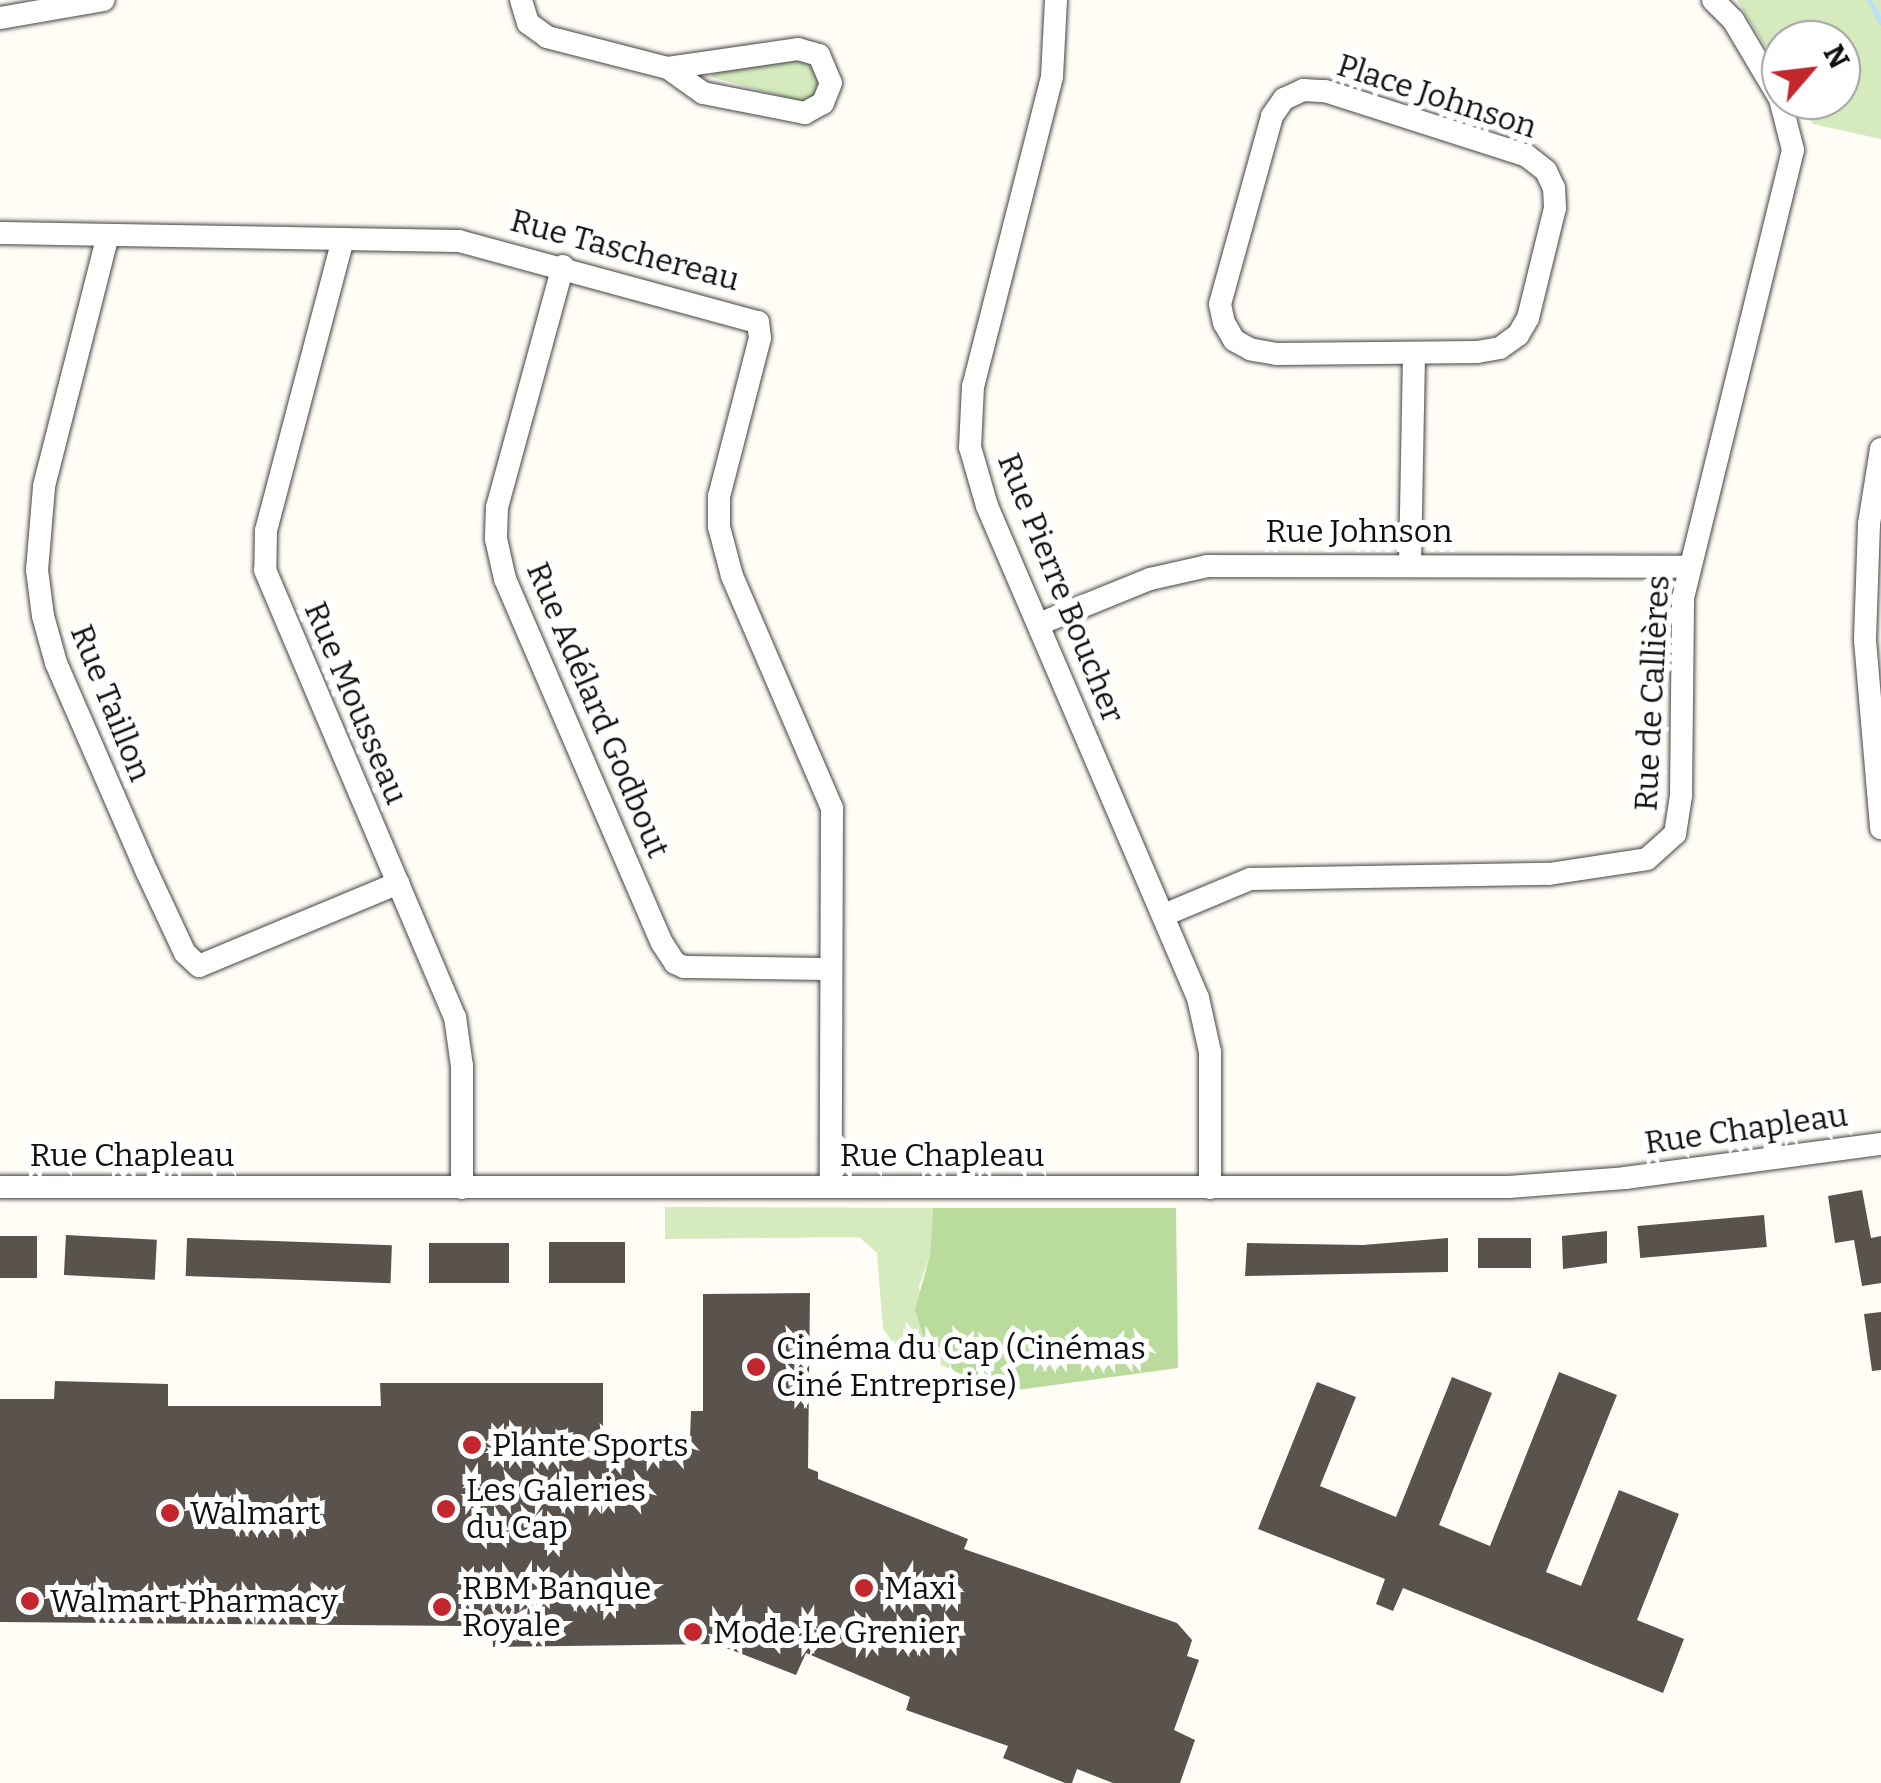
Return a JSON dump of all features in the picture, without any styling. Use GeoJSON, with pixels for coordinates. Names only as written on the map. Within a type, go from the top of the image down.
{"type":"FeatureCollection","features":[{"type":"Feature","properties":{"kind":"street"},"geometry":{"type":"LineString","coordinates":[[0,18],[103,0]]}},
{"type":"Feature","properties":{"kind":"street"},"geometry":{"type":"LineString","coordinates":[[521,0],[528,23],[546,37],[668,68],[704,93],[805,113],[823,102],[832,83],[826,63],[798,48],[668,68]]}},
{"type":"Feature","properties":{"kind":"street","name":"Rue Pierre Boucher"},"geometry":{"type":"LineString","coordinates":[[1056,0],[1052,76],[975,376],[968,426],[983,495],[1164,916],[1208,1032],[1210,1188]]}},
{"type":"Feature","properties":{"kind":"street","name":"Rue de Callières"},"geometry":{"type":"LineString","coordinates":[[1164,916],[1233,885],[1266,877],[1549,874],[1655,856],[1675,834],[1680,815],[1681,622],[1690,567],[1793,150],[1780,99],[1733,20],[1713,0]]}},
{"type":"Feature","properties":{"kind":"street","name":"Place Johnson"},"geometry":{"type":"LineString","coordinates":[[1325,91],[1527,156],[1551,179],[1555,208],[1528,318],[1518,335],[1489,352],[1414,353],[1259,352],[1241,346],[1224,323],[1220,304],[1272,116],[1293,94],[1325,91]]}},
{"type":"Feature","properties":{"kind":"street","name":"Rue Taschereau"},"geometry":{"type":"LineString","coordinates":[[0,233],[458,241],[749,317],[760,324],[720,496],[719,527],[732,576],[832,808],[831,1188]]}},
{"type":"Feature","properties":{"kind":"street","name":"Rue Taillon"},"geometry":{"type":"LineString","coordinates":[[108,235],[44,487],[38,570],[43,616],[56,663],[146,872],[184,954],[199,966],[398,883]]}},
{"type":"Feature","properties":{"kind":"street","name":"Rue Mousseau"},"geometry":{"type":"LineString","coordinates":[[343,239],[264,555],[274,597],[458,1032],[462,1188]]}},
{"type":"Feature","properties":{"kind":"street","name":"Rue Adélard Godbout"},"geometry":{"type":"LineString","coordinates":[[563,266],[497,507],[496,539],[505,578],[662,943],[675,963],[696,968],[831,969]]}},
{"type":"Feature","properties":{"kind":"street"},"geometry":{"type":"LineString","coordinates":[[1410,564],[1414,353]]}},
{"type":"Feature","properties":{"kind":"street"},"geometry":{"type":"LineString","coordinates":[[1881,449],[1869,524],[1864,640],[1881,828]]}},
{"type":"Feature","properties":{"kind":"street","name":"Rue Johnson"},"geometry":{"type":"LineString","coordinates":[[1039,624],[1150,579],[1207,566],[1690,567]]}},
{"type":"Feature","properties":{"kind":"street","name":"Rue Chapleau"},"geometry":{"type":"LineString","coordinates":[[0,1187],[1545,1185],[1881,1144]]}},
{"type":"Feature","properties":{"kind":"green space"},"geometry":{"type":"Polygon","coordinates":[[[1737,0],[1881,0],[1881,139],[1813,124],[1810,120],[1861,120],[1861,20],[1761,20],[1761,39],[1737,0]]]}},
{"type":"Feature","properties":{"kind":"green space"},"geometry":{"type":"Polygon","coordinates":[[[796,58],[810,62],[820,80],[815,94],[803,102],[711,77],[715,71],[796,58]]]}},
{"type":"Feature","properties":{"kind":"green space"},"geometry":{"type":"Polygon","coordinates":[[[665,1207],[933,1208],[930,1255],[919,1286],[924,1339],[952,1363],[950,1369],[895,1345],[883,1329],[877,1253],[859,1237],[665,1239],[665,1207]]]}},
{"type":"Feature","properties":{"kind":"green space"},"geometry":{"type":"Polygon","coordinates":[[[933,1208],[1176,1208],[1178,1368],[1017,1390],[991,1388],[950,1369],[952,1363],[924,1339],[915,1310],[930,1255],[933,1208]]]}},
{"type":"Feature","properties":{"kind":"building"},"geometry":{"type":"Polygon","coordinates":[[[1862,1190],[1871,1238],[1881,1236],[1881,1283],[1862,1286],[1854,1240],[1835,1243],[1828,1196],[1862,1190]]]}},
{"type":"Feature","properties":{"kind":"building"},"geometry":{"type":"Polygon","coordinates":[[[1764,1215],[1767,1247],[1640,1258],[1637,1226],[1764,1215]]]}},
{"type":"Feature","properties":{"kind":"building"},"geometry":{"type":"Polygon","coordinates":[[[1607,1231],[1607,1263],[1563,1269],[1562,1236],[1607,1231]]]}},
{"type":"Feature","properties":{"kind":"building"},"geometry":{"type":"Polygon","coordinates":[[[66,1235],[157,1240],[155,1280],[64,1275],[66,1235]]]}},
{"type":"Feature","properties":{"kind":"building"},"geometry":{"type":"Polygon","coordinates":[[[0,1236],[37,1236],[37,1278],[0,1278],[0,1236]]]}},
{"type":"Feature","properties":{"kind":"building"},"geometry":{"type":"Polygon","coordinates":[[[187,1238],[392,1245],[391,1283],[186,1276],[187,1238]]]}},
{"type":"Feature","properties":{"kind":"building"},"geometry":{"type":"Polygon","coordinates":[[[1448,1238],[1448,1272],[1245,1276],[1247,1243],[1363,1245],[1448,1238]]]}},
{"type":"Feature","properties":{"kind":"building"},"geometry":{"type":"Polygon","coordinates":[[[1478,1238],[1531,1238],[1531,1268],[1478,1268],[1478,1238]]]}},
{"type":"Feature","properties":{"kind":"building"},"geometry":{"type":"Polygon","coordinates":[[[549,1242],[625,1242],[625,1283],[549,1283],[549,1242]]]}},
{"type":"Feature","properties":{"kind":"building"},"geometry":{"type":"Polygon","coordinates":[[[429,1243],[509,1243],[509,1283],[429,1283],[429,1243]]]}},
{"type":"Feature","properties":{"kind":"building","name":"Les Galeries du Cap"},"geometry":{"type":"Polygon","coordinates":[[[810,1293],[808,1468],[818,1472],[818,1479],[968,1539],[964,1549],[1177,1623],[1192,1640],[1187,1656],[1199,1660],[1174,1730],[1195,1740],[1180,1783],[1113,1783],[1077,1769],[1072,1783],[1065,1783],[1003,1758],[1008,1746],[906,1710],[910,1697],[806,1653],[796,1675],[716,1644],[493,1647],[492,1628],[467,1626],[0,1622],[0,1399],[54,1399],[55,1381],[168,1384],[168,1406],[381,1406],[380,1383],[603,1383],[603,1438],[690,1438],[691,1411],[703,1411],[703,1294],[810,1293]]]}},
{"type":"Feature","properties":{"kind":"building"},"geometry":{"type":"Polygon","coordinates":[[[1881,1312],[1881,1370],[1872,1371],[1864,1314],[1881,1312]]]}},
{"type":"Feature","properties":{"kind":"building"},"geometry":{"type":"Polygon","coordinates":[[[1559,1372],[1617,1395],[1546,1572],[1581,1586],[1619,1490],[1679,1514],[1637,1620],[1684,1639],[1663,1693],[1403,1588],[1393,1611],[1376,1604],[1385,1579],[1258,1529],[1317,1382],[1356,1397],[1320,1486],[1396,1517],[1452,1377],[1492,1393],[1439,1525],[1490,1546],[1559,1372]]]}},
{"type":"Feature","properties":{"kind":"waterway"},"geometry":{"type":"LineString","coordinates":[[1869,0],[1881,23]]}},
{"type":"Feature","properties":{"kind":"place","name":"Cinéma du Cap (Cinémas Ciné Entreprise)"},"geometry":{"type":"Point","coordinates":[756,1367]}},
{"type":"Feature","properties":{"kind":"place","name":"Plante Sports"},"geometry":{"type":"Point","coordinates":[472,1445]}},
{"type":"Feature","properties":{"kind":"place","name":"Les Galeries du Cap"},"geometry":{"type":"Point","coordinates":[446,1509]}},
{"type":"Feature","properties":{"kind":"place","name":"Walmart"},"geometry":{"type":"Point","coordinates":[170,1513]}},
{"type":"Feature","properties":{"kind":"place","name":"Maxi"},"geometry":{"type":"Point","coordinates":[864,1588]}},
{"type":"Feature","properties":{"kind":"place","name":"Walmart Pharmacy"},"geometry":{"type":"Point","coordinates":[30,1601]}},
{"type":"Feature","properties":{"kind":"place","name":"RBM Banque Royale"},"geometry":{"type":"Point","coordinates":[442,1607]}},
{"type":"Feature","properties":{"kind":"place","name":"Mode Le Grenier"},"geometry":{"type":"Point","coordinates":[693,1632]}}]}
